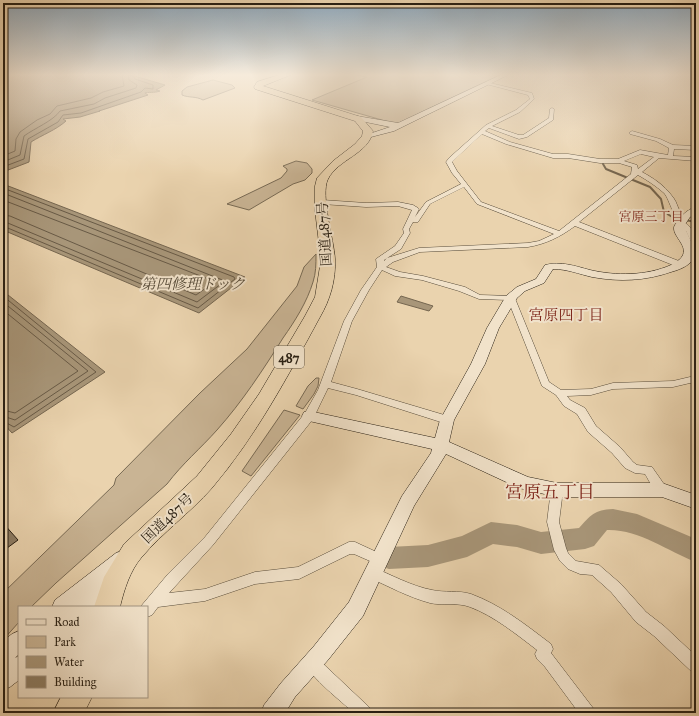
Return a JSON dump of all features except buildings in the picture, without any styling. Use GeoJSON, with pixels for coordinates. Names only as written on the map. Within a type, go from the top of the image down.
{"type":"FeatureCollection","features":[{"type":"Feature","properties":{"kind":"highway"},"geometry":{"type":"LineString","coordinates":[[321,107],[358,119],[366,127],[368,131],[367,136]]}},
{"type":"Feature","properties":{"kind":"highway","name":"国道487号"},"geometry":{"type":"LineString","coordinates":[[107,606],[113,585],[132,551],[204,482],[238,439],[265,399],[313,316],[323,297],[328,260],[321,210],[321,186],[324,178],[337,162],[359,146],[367,136]]}},
{"type":"Feature","properties":{"kind":"highway"},"geometry":{"type":"LineString","coordinates":[[67,713],[77,698]]}},
{"type":"Feature","properties":{"kind":"street"},"geometry":{"type":"LineString","coordinates":[[367,136],[381,133],[436,107]]}},
{"type":"Feature","properties":{"kind":"street"},"geometry":{"type":"LineString","coordinates":[[523,107],[488,126],[451,158],[449,162],[454,172],[479,203],[560,234]]}},
{"type":"Feature","properties":{"kind":"street"},"geometry":{"type":"LineString","coordinates":[[520,137],[525,136],[551,119],[552,109]]}},
{"type":"Feature","properties":{"kind":"street"},"geometry":{"type":"LineString","coordinates":[[351,117],[398,125]]}},
{"type":"Feature","properties":{"kind":"street"},"geometry":{"type":"LineString","coordinates":[[488,126],[531,140]]}},
{"type":"Feature","properties":{"kind":"street"},"geometry":{"type":"LineString","coordinates":[[482,132],[508,143],[553,156],[568,156],[600,161],[619,161],[635,166],[636,174]]}},
{"type":"Feature","properties":{"kind":"street"},"geometry":{"type":"LineString","coordinates":[[632,132],[672,146],[696,148]]}},
{"type":"Feature","properties":{"kind":"street"},"geometry":{"type":"LineString","coordinates":[[670,157],[672,146]]}},
{"type":"Feature","properties":{"kind":"street"},"geometry":{"type":"LineString","coordinates":[[619,161],[640,152],[658,156],[696,160]]}},
{"type":"Feature","properties":{"kind":"street"},"geometry":{"type":"LineString","coordinates":[[151,606],[173,578],[209,542],[309,416],[325,384],[348,320],[365,290],[381,267],[390,260],[419,250],[528,245],[541,243],[560,234],[658,156]]}},
{"type":"Feature","properties":{"kind":"street"},"geometry":{"type":"LineString","coordinates":[[636,174],[654,180],[672,199],[674,210],[689,230],[696,244]]}},
{"type":"Feature","properties":{"kind":"street"},"geometry":{"type":"LineString","coordinates":[[381,267],[380,259],[398,247],[428,203],[465,184]]}},
{"type":"Feature","properties":{"kind":"street"},"geometry":{"type":"LineString","coordinates":[[322,202],[412,206],[417,211],[406,229],[407,233]]}},
{"type":"Feature","properties":{"kind":"street"},"geometry":{"type":"LineString","coordinates":[[272,713],[288,690],[356,609],[408,501],[438,455],[448,420],[478,364],[493,328],[511,298],[521,288],[540,281],[544,277],[549,267],[553,266],[598,275],[628,277],[643,276],[681,265],[690,258],[692,253],[691,246],[679,230],[679,226],[696,210]]}},
{"type":"Feature","properties":{"kind":"street"},"geometry":{"type":"LineString","coordinates":[[574,223],[681,265]]}},
{"type":"Feature","properties":{"kind":"street"},"geometry":{"type":"LineString","coordinates":[[381,267],[398,274],[423,278],[462,289],[479,297],[511,298]]}},
{"type":"Feature","properties":{"kind":"street"},"geometry":{"type":"LineString","coordinates":[[511,298],[545,384],[559,393],[567,403],[581,411],[592,430],[616,450],[629,465],[636,469],[648,470],[662,490]]}},
{"type":"Feature","properties":{"kind":"street"},"geometry":{"type":"LineString","coordinates":[[559,393],[591,392],[613,386],[674,384],[690,380],[696,381]]}},
{"type":"Feature","properties":{"kind":"street"},"geometry":{"type":"LineString","coordinates":[[325,384],[357,392],[448,420]]}},
{"type":"Feature","properties":{"kind":"street"},"geometry":{"type":"LineString","coordinates":[[309,416],[442,445],[525,483],[557,490],[662,490],[696,502]]}},
{"type":"Feature","properties":{"kind":"street"},"geometry":{"type":"LineString","coordinates":[[557,490],[553,522],[564,557],[572,564],[580,568],[594,569],[616,588],[640,617],[659,631],[696,666]]}},
{"type":"Feature","properties":{"kind":"street"},"geometry":{"type":"LineString","coordinates":[[151,606],[205,595],[256,578],[299,573],[349,548],[355,548],[376,566],[408,588],[438,598],[470,600],[517,626],[544,652],[588,713]]}},
{"type":"Feature","properties":{"kind":"street"},"geometry":{"type":"LineString","coordinates":[[63,606],[132,551]]}},
{"type":"Feature","properties":{"kind":"street"},"geometry":{"type":"LineString","coordinates":[[82,606],[132,551]]}},
{"type":"Feature","properties":{"kind":"street"},"geometry":{"type":"LineString","coordinates":[[3,654],[18,642]]}},
{"type":"Feature","properties":{"kind":"street"},"geometry":{"type":"LineString","coordinates":[[312,663],[365,713]]}},
{"type":"Feature","properties":{"kind":"street"},"geometry":{"type":"LineString","coordinates":[[3,680],[18,667]]}},
{"type":"Feature","properties":{"kind":"green space"},"geometry":{"type":"Polygon","coordinates":[[[338,107],[431,107],[396,124],[338,107]]]}},
{"type":"Feature","properties":{"kind":"green space"},"geometry":{"type":"Polygon","coordinates":[[[296,161],[307,163],[312,169],[312,173],[305,180],[293,184],[249,210],[227,204],[281,178],[287,171],[287,169],[283,166],[296,161]]]}},
{"type":"Feature","properties":{"kind":"green space"},"geometry":{"type":"Polygon","coordinates":[[[316,254],[314,279],[300,311],[244,397],[211,437],[167,484],[32,606],[18,606],[18,623],[3,640],[3,593],[114,485],[116,478],[200,393],[247,349],[297,286],[304,267],[316,254]]]}},
{"type":"Feature","properties":{"kind":"green space"},"geometry":{"type":"Polygon","coordinates":[[[316,378],[319,378],[318,386],[314,394],[303,409],[296,406],[308,386],[316,378]]]}},
{"type":"Feature","properties":{"kind":"green space"},"geometry":{"type":"Polygon","coordinates":[[[284,410],[300,415],[251,476],[242,471],[284,410]]]}},
{"type":"Feature","properties":{"kind":"water"},"geometry":{"type":"Polygon","coordinates":[[[3,107],[110,107],[80,117],[63,119],[66,121],[31,142],[29,162],[3,172],[3,107]]]}},
{"type":"Feature","properties":{"kind":"water","name":"第四修理ドック"},"geometry":{"type":"Polygon","coordinates":[[[3,184],[245,277],[199,313],[3,230],[3,184]]]}},
{"type":"Feature","properties":{"kind":"water"},"geometry":{"type":"Polygon","coordinates":[[[3,291],[105,372],[12,433],[3,423],[3,291]]]}},
{"type":"Feature","properties":{"kind":"water"},"geometry":{"type":"Polygon","coordinates":[[[401,296],[433,306],[429,311],[397,302],[401,296]]]}},
{"type":"Feature","properties":{"kind":"waterway"},"geometry":{"type":"LineString","coordinates":[[603,164],[606,169],[650,187],[661,199],[664,212],[674,218],[696,222]]}},
{"type":"Feature","properties":{"kind":"waterway"},"geometry":{"type":"LineString","coordinates":[[389,558],[428,556],[467,546],[491,533],[517,536],[541,543],[585,538],[601,520],[625,521],[662,535],[696,551]]}},
{"type":"Feature","properties":{"kind":"district","name":"宮原三丁目"},"geometry":{"type":"Point","coordinates":[651,216]}},
{"type":"Feature","properties":{"kind":"district","name":"宮原四丁目"},"geometry":{"type":"Point","coordinates":[566,315]}},
{"type":"Feature","properties":{"kind":"district","name":"宮原五丁目"},"geometry":{"type":"Point","coordinates":[550,492]}}]}
